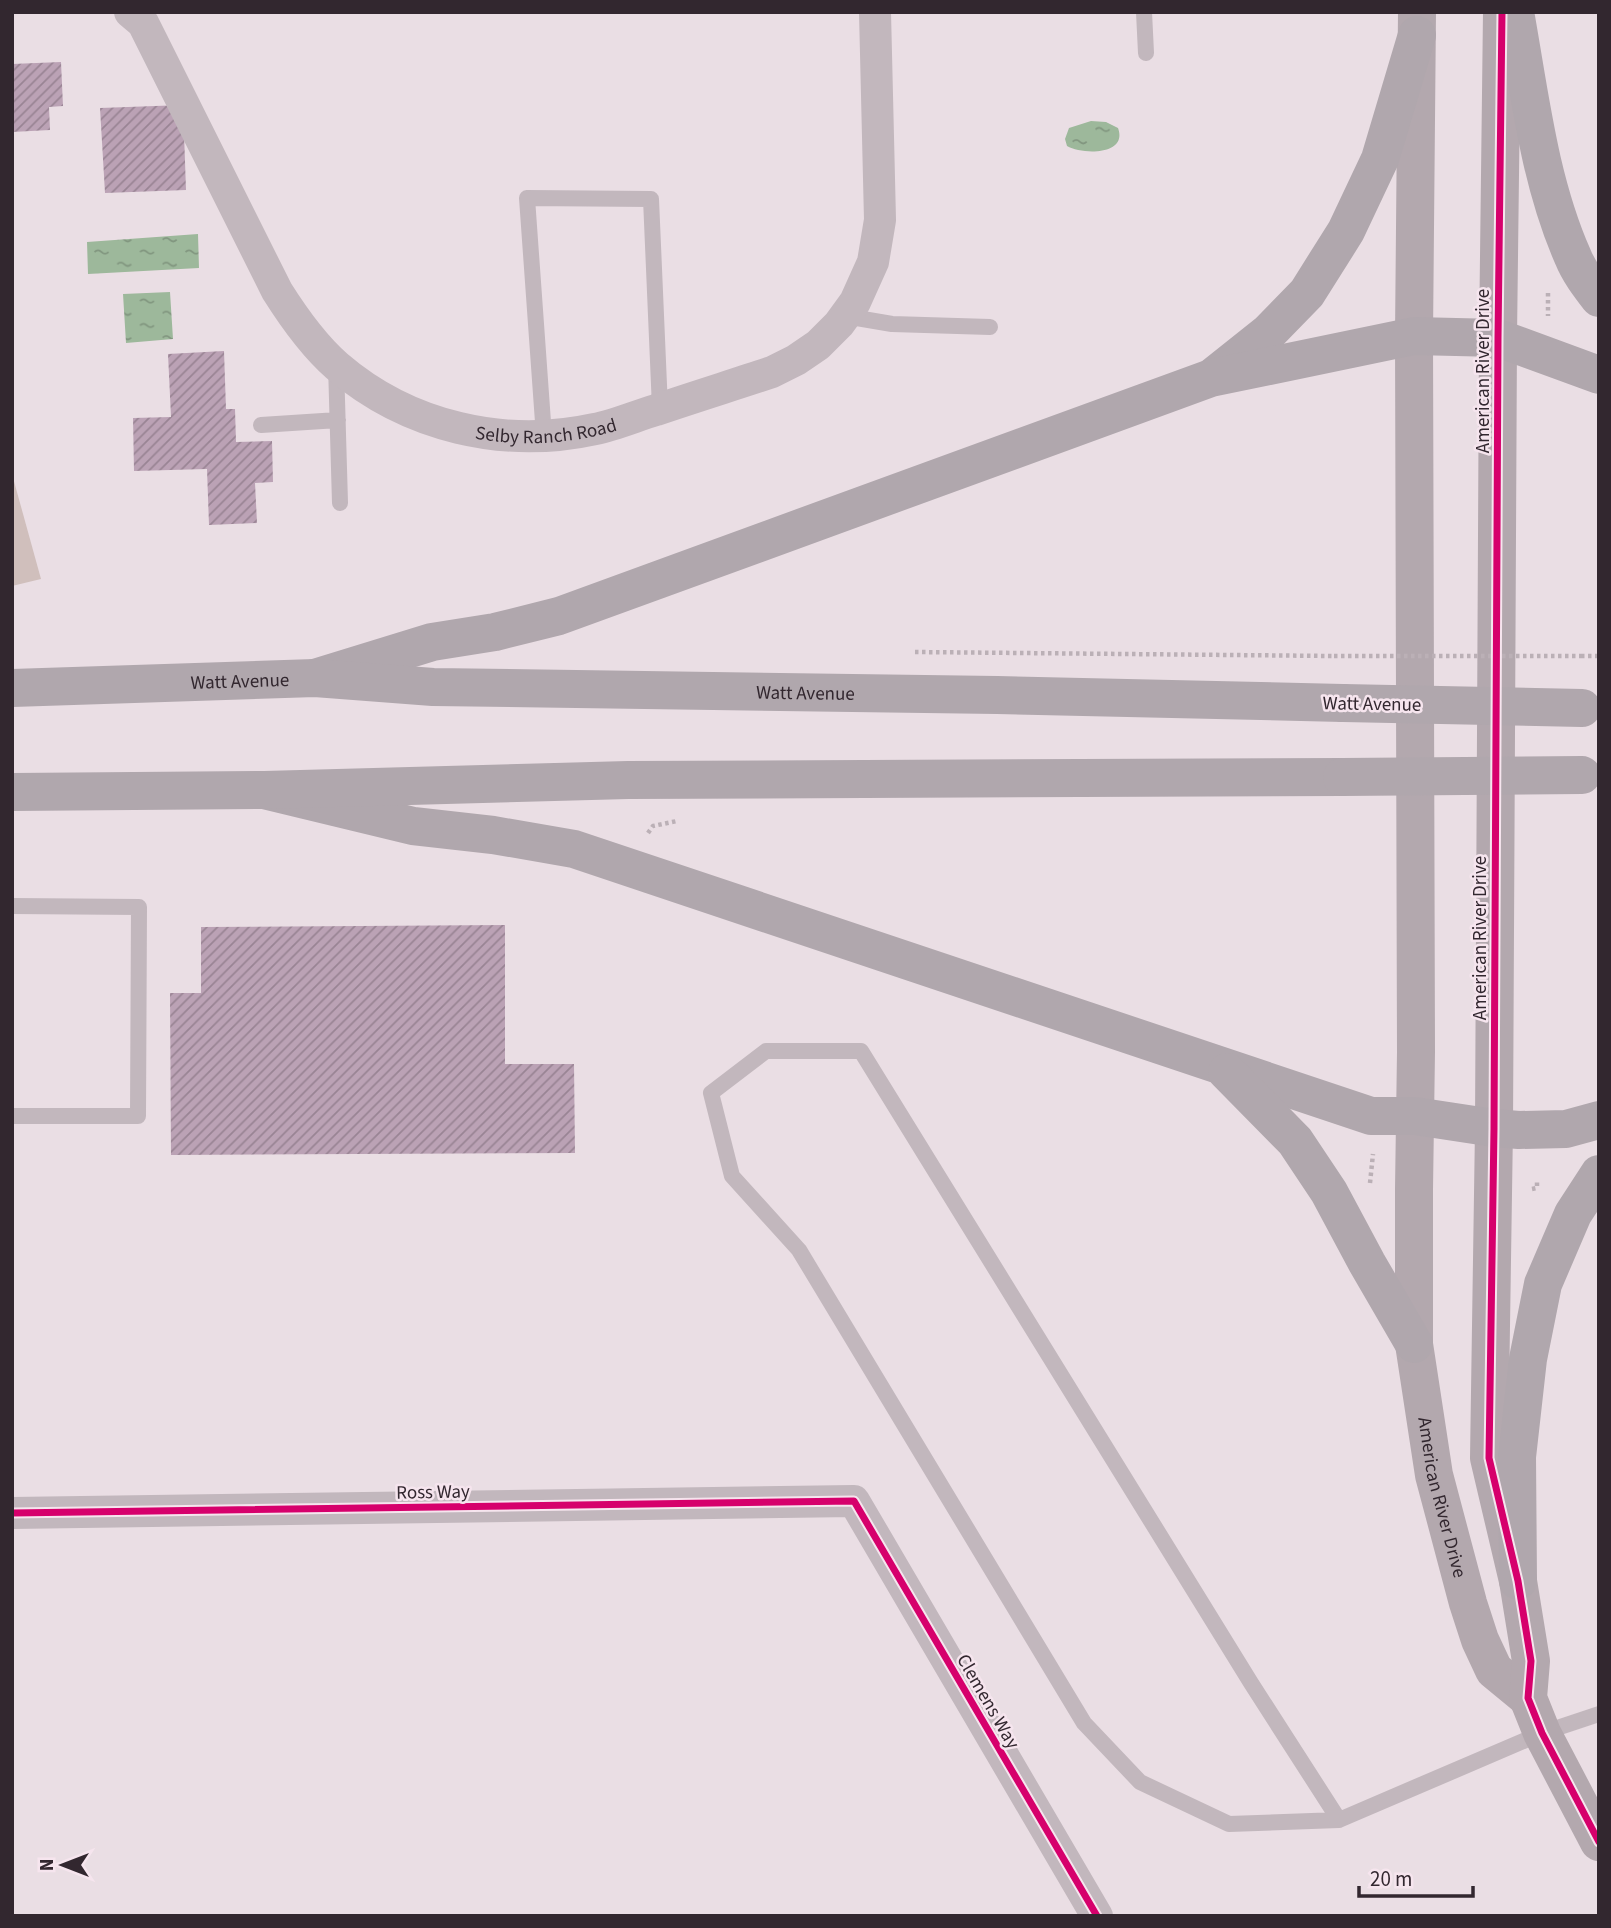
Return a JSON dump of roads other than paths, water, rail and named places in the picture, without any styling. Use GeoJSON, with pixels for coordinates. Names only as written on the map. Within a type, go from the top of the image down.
{"type":"FeatureCollection","features":[{"type":"Feature","properties":{"kind":"main road"},"geometry":{"type":"LineString","coordinates":[[1515,12],[1543,168],[1573,258],[1599,298]]}},
{"type":"Feature","properties":{"kind":"main road"},"geometry":{"type":"LineString","coordinates":[[1211,378],[1269,332],[1307,293],[1346,231],[1380,159],[1417,24]]}},
{"type":"Feature","properties":{"kind":"main road"},"geometry":{"type":"LineString","coordinates":[[314,678],[432,642],[495,632],[559,616],[1211,378],[1414,336],[1497,338],[1599,374]]}},
{"type":"Feature","properties":{"kind":"main road","name":"Watt Avenue"},"geometry":{"type":"LineString","coordinates":[[12,688],[314,678],[433,687],[997,695],[1590,708]]}},
{"type":"Feature","properties":{"kind":"main road"},"geometry":{"type":"LineString","coordinates":[[12,792],[264,790],[628,780],[1590,775]]}},
{"type":"Feature","properties":{"kind":"main road"},"geometry":{"type":"LineString","coordinates":[[264,790],[414,826],[494,835],[574,849],[1371,1116],[1415,1116],[1519,1130],[1566,1129],[1599,1120]]}},
{"type":"Feature","properties":{"kind":"main road"},"geometry":{"type":"LineString","coordinates":[[1221,1066],[1295,1141],[1329,1192],[1414,1343]]}},
{"type":"Feature","properties":{"kind":"main road"},"geometry":{"type":"LineString","coordinates":[[1518,1581],[1517,1457],[1528,1359],[1543,1284],[1573,1214],[1599,1174]]}},
{"type":"Feature","properties":{"kind":"street","name":"Selby Ranch Road"},"geometry":{"type":"LineString","coordinates":[[130,12],[143,23],[152,26],[277,291],[296,320],[336,365],[384,400],[439,424],[492,435],[544,436],[596,429],[772,372],[818,345],[839,324],[855,302],[873,261],[880,220],[875,12]]}},
{"type":"Feature","properties":{"kind":"street","name":"American River Drive"},"geometry":{"type":"LineString","coordinates":[[1502,12],[1489,1458],[1518,1581],[1531,1661],[1528,1698],[1542,1733],[1599,1842]]}},
{"type":"Feature","properties":{"kind":"street","name":"American River Drive"},"geometry":{"type":"LineString","coordinates":[[1417,24],[1414,336],[1414,1343],[1434,1475],[1468,1603],[1480,1640],[1494,1670],[1528,1698]]}},
{"type":"Feature","properties":{"kind":"street","name":"Ross Way"},"geometry":{"type":"LineString","coordinates":[[12,1513],[854,1501]]}},
{"type":"Feature","properties":{"kind":"street","name":"Clemens Way"},"geometry":{"type":"LineString","coordinates":[[854,1501],[1097,1916]]}},
{"type":"Feature","properties":{"kind":"lane"},"geometry":{"type":"LineString","coordinates":[[1144,12],[1146,53]]}},
{"type":"Feature","properties":{"kind":"lane"},"geometry":{"type":"LineString","coordinates":[[544,436],[527,198],[651,199],[660,408]]}},
{"type":"Feature","properties":{"kind":"lane"},"geometry":{"type":"LineString","coordinates":[[845,316],[892,324],[990,327]]}},
{"type":"Feature","properties":{"kind":"lane"},"geometry":{"type":"LineString","coordinates":[[336,365],[340,503]]}},
{"type":"Feature","properties":{"kind":"lane"},"geometry":{"type":"LineString","coordinates":[[261,425],[338,420]]}},
{"type":"Feature","properties":{"kind":"lane"},"geometry":{"type":"LineString","coordinates":[[12,906],[139,907],[138,1116],[12,1116]]}},
{"type":"Feature","properties":{"kind":"lane"},"geometry":{"type":"LineString","coordinates":[[1339,1820],[1251,1683],[861,1051],[766,1051],[711,1093],[732,1176],[799,1250],[1084,1723],[1140,1782],[1229,1824],[1339,1820],[1542,1733],[1599,1714]]}},
{"type":"Feature","properties":{"kind":"water"},"geometry":{"type":"Polygon","coordinates":[[[1091,121],[1106,122],[1118,128],[1117,143],[1102,151],[1083,151],[1067,146],[1065,139],[1069,128],[1091,121]]]}},
{"type":"Feature","properties":{"kind":"water"},"geometry":{"type":"Polygon","coordinates":[[[198,234],[199,268],[88,274],[87,242],[198,234]]]}},
{"type":"Feature","properties":{"kind":"water"},"geometry":{"type":"Polygon","coordinates":[[[170,292],[173,339],[126,343],[123,294],[170,292]]]}}]}
